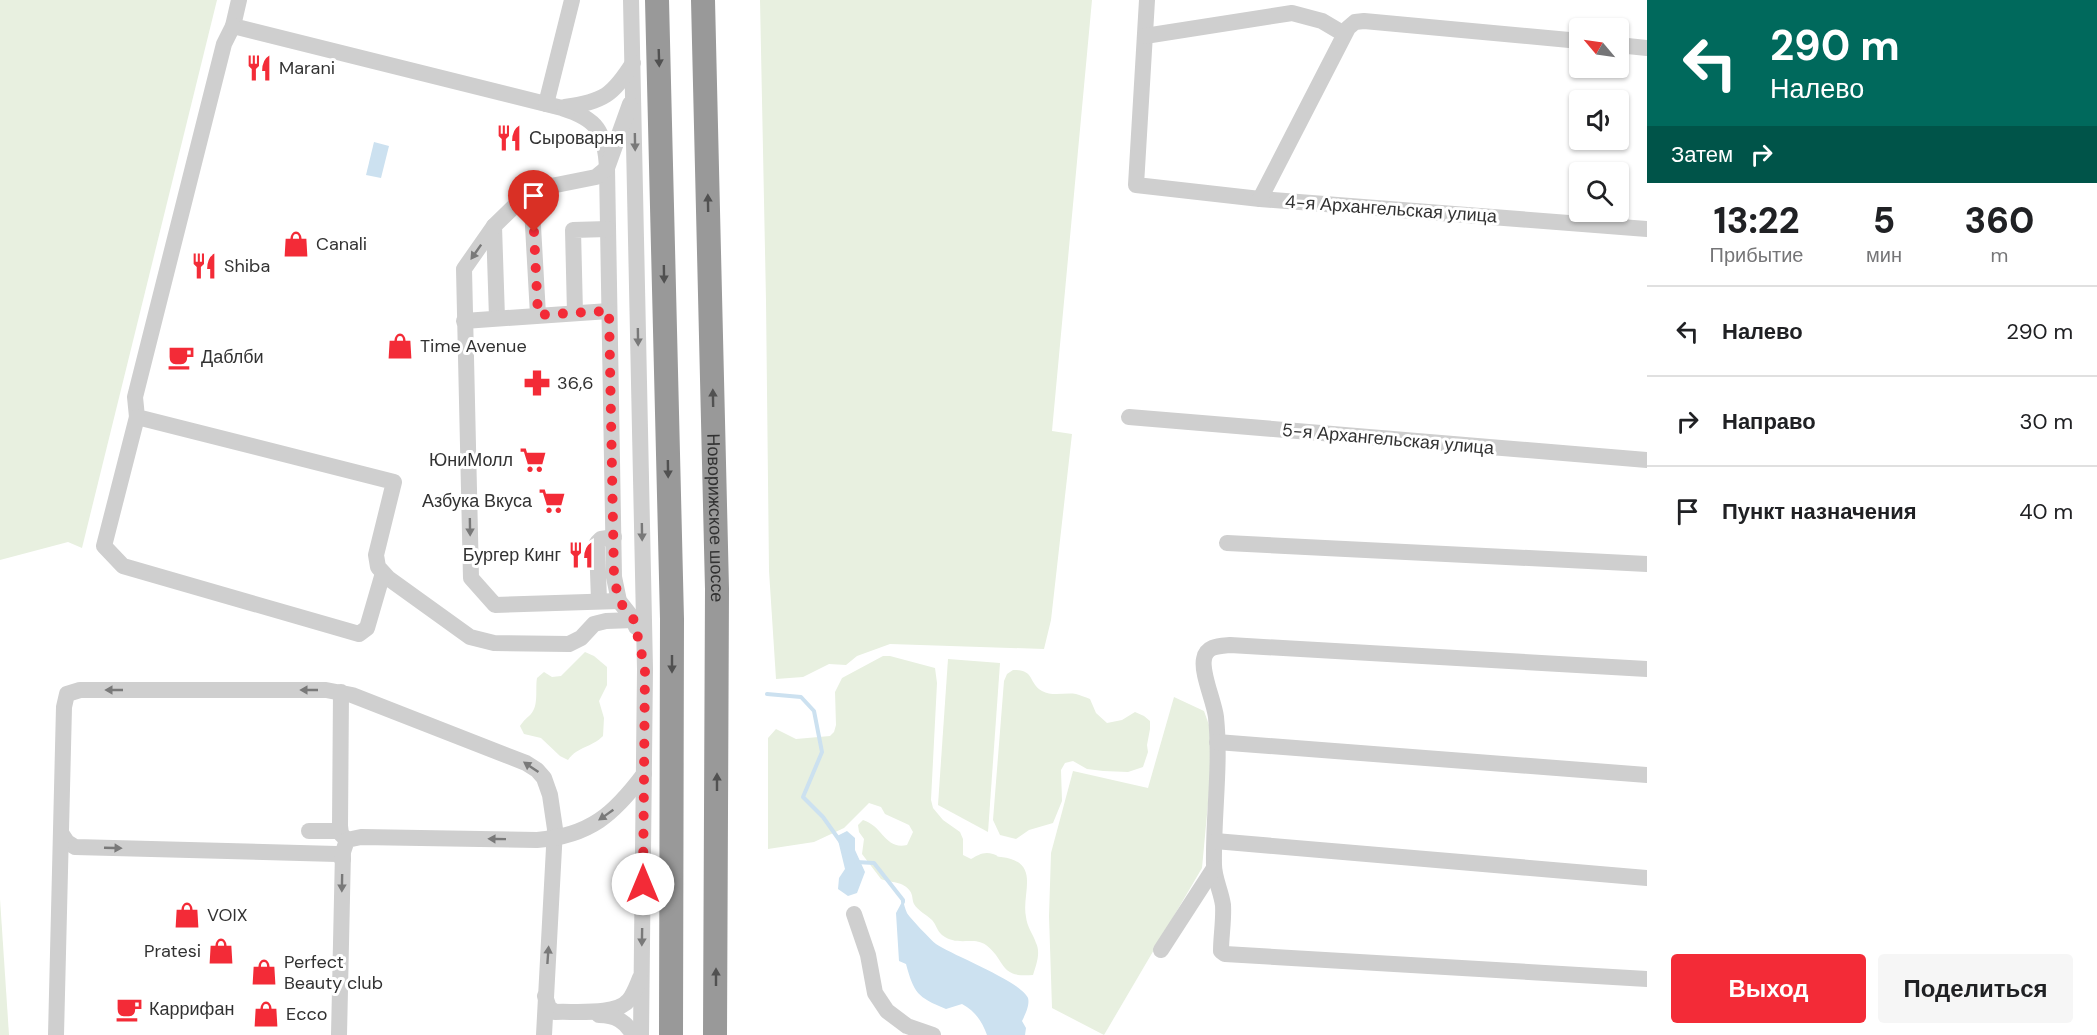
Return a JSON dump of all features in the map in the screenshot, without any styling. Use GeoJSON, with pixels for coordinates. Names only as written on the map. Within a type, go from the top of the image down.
{"type":"FeatureCollection","features":[{"type":"Feature","properties":{"kind":"highway"},"geometry":{"type":"LineString","coordinates":[[657,0],[672,620],[671,1035]]}},
{"type":"Feature","properties":{"kind":"highway","name":"Новорижское шоссе"},"geometry":{"type":"LineString","coordinates":[[703,0],[717,589],[715,1035]]}},
{"type":"Feature","properties":{"kind":"street"},"geometry":{"type":"LineString","coordinates":[[239,0],[233,26],[224,44],[135,397],[137,417],[104,546],[123,566],[358,634],[367,628],[383,573]]}},
{"type":"Feature","properties":{"kind":"street"},"geometry":{"type":"LineString","coordinates":[[554,106],[572,0]]}},
{"type":"Feature","properties":{"kind":"street"},"geometry":{"type":"LineString","coordinates":[[631,0],[645,669],[641,1035]]}},
{"type":"Feature","properties":{"kind":"street"},"geometry":{"type":"LineString","coordinates":[[1147,0],[1145,36],[1292,13],[1322,21],[1344,34]]}},
{"type":"Feature","properties":{"kind":"street"},"geometry":{"type":"LineString","coordinates":[[1260,199],[1344,34],[1355,22],[1569,41]]}},
{"type":"Feature","properties":{"kind":"street"},"geometry":{"type":"LineString","coordinates":[[233,26],[554,106],[581,114],[598,130],[606,148],[607,168],[614,577],[619,601],[634,620],[645,669]]}},
{"type":"Feature","properties":{"kind":"street","name":"4-я Архангельская улица"},"geometry":{"type":"LineString","coordinates":[[1145,36],[1136,185],[1260,199],[1647,229]]}},
{"type":"Feature","properties":{"kind":"street"},"geometry":{"type":"LineString","coordinates":[[1629,46],[1647,48]]}},
{"type":"Feature","properties":{"kind":"street"},"geometry":{"type":"LineString","coordinates":[[554,106],[590,103],[605,96],[615,89],[633,63]]}},
{"type":"Feature","properties":{"kind":"street"},"geometry":{"type":"LineString","coordinates":[[619,601],[495,605],[471,578],[464,269],[494,226],[531,190],[596,177],[607,168],[634,95]]}},
{"type":"Feature","properties":{"kind":"street"},"geometry":{"type":"LineString","coordinates":[[531,190],[538,315]]}},
{"type":"Feature","properties":{"kind":"street"},"geometry":{"type":"LineString","coordinates":[[494,226],[497,318]]}},
{"type":"Feature","properties":{"kind":"street"},"geometry":{"type":"LineString","coordinates":[[575,313],[573,230],[608,229]]}},
{"type":"Feature","properties":{"kind":"street"},"geometry":{"type":"LineString","coordinates":[[464,321],[609,311]]}},
{"type":"Feature","properties":{"kind":"street"},"geometry":{"type":"LineString","coordinates":[[137,417],[394,482],[376,555],[378,567],[388,578],[470,637],[494,643],[569,644],[581,638],[594,624],[634,620]]}},
{"type":"Feature","properties":{"kind":"street","name":"5-я Архангельская улица"},"geometry":{"type":"LineString","coordinates":[[1129,417],[1647,460]]}},
{"type":"Feature","properties":{"kind":"street"},"geometry":{"type":"LineString","coordinates":[[599,602],[597,543],[601,539],[614,537]]}},
{"type":"Feature","properties":{"kind":"street"},"geometry":{"type":"LineString","coordinates":[[1227,543],[1647,564]]}},
{"type":"Feature","properties":{"kind":"street"},"geometry":{"type":"LineString","coordinates":[[1647,669],[1230,645],[1215,647],[1207,651],[1203,666],[1213,699],[1217,742],[1214,868],[1222,905],[1221,951],[1225,954],[1647,979]]}},
{"type":"Feature","properties":{"kind":"street"},"geometry":{"type":"LineString","coordinates":[[56,1035],[64,707],[66,697],[70,692],[80,690],[326,690],[340,692],[526,763],[537,770],[544,778],[550,795],[555,838],[544,1031]]}},
{"type":"Feature","properties":{"kind":"street"},"geometry":{"type":"LineString","coordinates":[[339,1035],[345,844],[340,692]]}},
{"type":"Feature","properties":{"kind":"street"},"geometry":{"type":"LineString","coordinates":[[1217,742],[1647,775]]}},
{"type":"Feature","properties":{"kind":"street"},"geometry":{"type":"LineString","coordinates":[[309,831],[361,837],[555,838],[571,834],[596,822],[617,808],[644,774]]}},
{"type":"Feature","properties":{"kind":"street"},"geometry":{"type":"LineString","coordinates":[[61,833],[67,842],[75,847],[337,854],[343,859]]}},
{"type":"Feature","properties":{"kind":"street"},"geometry":{"type":"LineString","coordinates":[[1215,841],[1647,878]]}},
{"type":"Feature","properties":{"kind":"street"},"geometry":{"type":"LineString","coordinates":[[1161,950],[1214,868]]}},
{"type":"Feature","properties":{"kind":"street"},"geometry":{"type":"LineString","coordinates":[[854,914],[868,955],[875,993],[887,1011],[907,1026],[933,1035]]}},
{"type":"Feature","properties":{"kind":"street"},"geometry":{"type":"LineString","coordinates":[[545,996],[549,1008],[555,1012],[614,1010],[630,1000],[642,972]]}},
{"type":"Feature","properties":{"kind":"street"},"geometry":{"type":"LineString","coordinates":[[544,1031],[550,1018],[555,1015],[608,1015],[621,1020],[633,1035]]}},
{"type":"Feature","properties":{"kind":"green space"},"geometry":{"type":"Polygon","coordinates":[[[0,0],[217,0],[82,548],[68,542],[0,560],[0,0]]]}},
{"type":"Feature","properties":{"kind":"green space"},"geometry":{"type":"Polygon","coordinates":[[[760,0],[1092,0],[1052,431],[1072,434],[1051,620],[1044,649],[890,644],[857,656],[846,665],[829,664],[803,677],[776,679],[769,571],[760,0]]]}},
{"type":"Feature","properties":{"kind":"green space"},"geometry":{"type":"Polygon","coordinates":[[[585,652],[607,667],[607,685],[599,701],[604,718],[603,736],[576,752],[568,760],[560,756],[541,738],[524,734],[520,726],[535,706],[537,678],[544,672],[552,677],[561,676],[585,652]]]}},
{"type":"Feature","properties":{"kind":"green space"},"geometry":{"type":"Polygon","coordinates":[[[883,656],[935,668],[937,683],[931,800],[933,808],[943,820],[960,832],[963,839],[963,855],[971,859],[984,853],[990,853],[1014,860],[1022,865],[1027,880],[1026,917],[1038,951],[1033,975],[1014,974],[1008,971],[993,951],[981,942],[948,939],[939,932],[932,920],[920,911],[907,888],[881,879],[862,854],[864,839],[859,832],[858,825],[863,820],[870,823],[889,841],[900,846],[907,845],[913,832],[909,825],[885,814],[881,807],[869,803],[844,828],[814,842],[768,849],[768,738],[776,729],[796,739],[830,736],[836,725],[835,692],[842,678],[883,656]]]}},
{"type":"Feature","properties":{"kind":"green space"},"geometry":{"type":"Polygon","coordinates":[[[948,659],[1000,663],[988,832],[938,805],[948,659]]]}},
{"type":"Feature","properties":{"kind":"green space"},"geometry":{"type":"Polygon","coordinates":[[[1013,670],[1020,670],[1028,674],[1038,688],[1046,693],[1076,694],[1090,699],[1096,713],[1107,723],[1122,720],[1135,712],[1150,721],[1148,752],[1143,767],[1128,772],[1103,771],[1087,769],[1073,761],[1065,763],[1061,770],[1062,801],[1053,823],[1029,830],[1016,839],[1000,835],[993,820],[1004,681],[1007,674],[1013,670]]]}},
{"type":"Feature","properties":{"kind":"green space"},"geometry":{"type":"Polygon","coordinates":[[[1174,697],[1204,711],[1214,739],[1202,868],[1104,1035],[1052,1008],[1049,916],[1051,853],[1073,771],[1148,788],[1174,697]]]}},
{"type":"Feature","properties":{"kind":"green space"},"geometry":{"type":"Polygon","coordinates":[[[0,899],[9,1035],[0,1035],[0,899]]]}},
{"type":"Feature","properties":{"kind":"water"},"geometry":{"type":"Polygon","coordinates":[[[374,142],[389,146],[381,178],[366,175],[374,142]]]}},
{"type":"Feature","properties":{"kind":"water"},"geometry":{"type":"Polygon","coordinates":[[[847,831],[855,838],[855,850],[865,872],[857,893],[848,896],[838,889],[839,878],[845,869],[837,836],[847,831]]]}},
{"type":"Feature","properties":{"kind":"water"},"geometry":{"type":"Polygon","coordinates":[[[903,900],[908,915],[936,944],[1013,984],[1023,992],[1028,998],[1027,1010],[1022,1021],[1026,1028],[1025,1035],[987,1035],[978,1017],[967,1007],[962,1004],[946,1009],[918,993],[906,964],[899,961],[896,913],[903,900]]]}},
{"type":"Feature","properties":{"kind":"waterway"},"geometry":{"type":"LineString","coordinates":[[767,694],[801,697],[814,711],[822,752],[803,797],[823,817],[840,841]]}},
{"type":"Feature","properties":{"kind":"waterway"},"geometry":{"type":"LineString","coordinates":[[856,862],[874,863],[903,902]]}},
{"type":"Feature","properties":{"kind":"place","name":"Marani"},"geometry":{"type":"Point","coordinates":[259,68]}},
{"type":"Feature","properties":{"kind":"place","name":"Сыроварня"},"geometry":{"type":"Point","coordinates":[509,138]}},
{"type":"Feature","properties":{"kind":"place","name":"Canali"},"geometry":{"type":"Point","coordinates":[296,244]}},
{"type":"Feature","properties":{"kind":"place","name":"Shiba"},"geometry":{"type":"Point","coordinates":[204,266]}},
{"type":"Feature","properties":{"kind":"place","name":"Time Avenue"},"geometry":{"type":"Point","coordinates":[400,346]}},
{"type":"Feature","properties":{"kind":"place","name":"Даблби"},"geometry":{"type":"Point","coordinates":[181,357]}},
{"type":"Feature","properties":{"kind":"place","name":"36,6"},"geometry":{"type":"Point","coordinates":[537,383]}},
{"type":"Feature","properties":{"kind":"place","name":"ЮниМолл"},"geometry":{"type":"Point","coordinates":[533,460]}},
{"type":"Feature","properties":{"kind":"place","name":"Азбука Вкуса"},"geometry":{"type":"Point","coordinates":[552,501]}},
{"type":"Feature","properties":{"kind":"place","name":"Бургер Кинг"},"geometry":{"type":"Point","coordinates":[581,555]}},
{"type":"Feature","properties":{"kind":"place","name":"VOIX"},"geometry":{"type":"Point","coordinates":[187,915]}},
{"type":"Feature","properties":{"kind":"place","name":"Pratesi"},"geometry":{"type":"Point","coordinates":[221,951]}},
{"type":"Feature","properties":{"kind":"place","name":"Perfect Beauty club"},"geometry":{"type":"Point","coordinates":[264,972]}},
{"type":"Feature","properties":{"kind":"place","name":"Каррифан"},"geometry":{"type":"Point","coordinates":[129,1009]}},
{"type":"Feature","properties":{"kind":"place","name":"Ecco"},"geometry":{"type":"Point","coordinates":[266,1014]}},
{"type":"Feature","properties":{"kind":"route"},"geometry":{"type":"LineString","coordinates":[[534,232],[538,315],[609,311],[614,577],[619,601],[634,620],[645,669],[643,884]]}}]}
